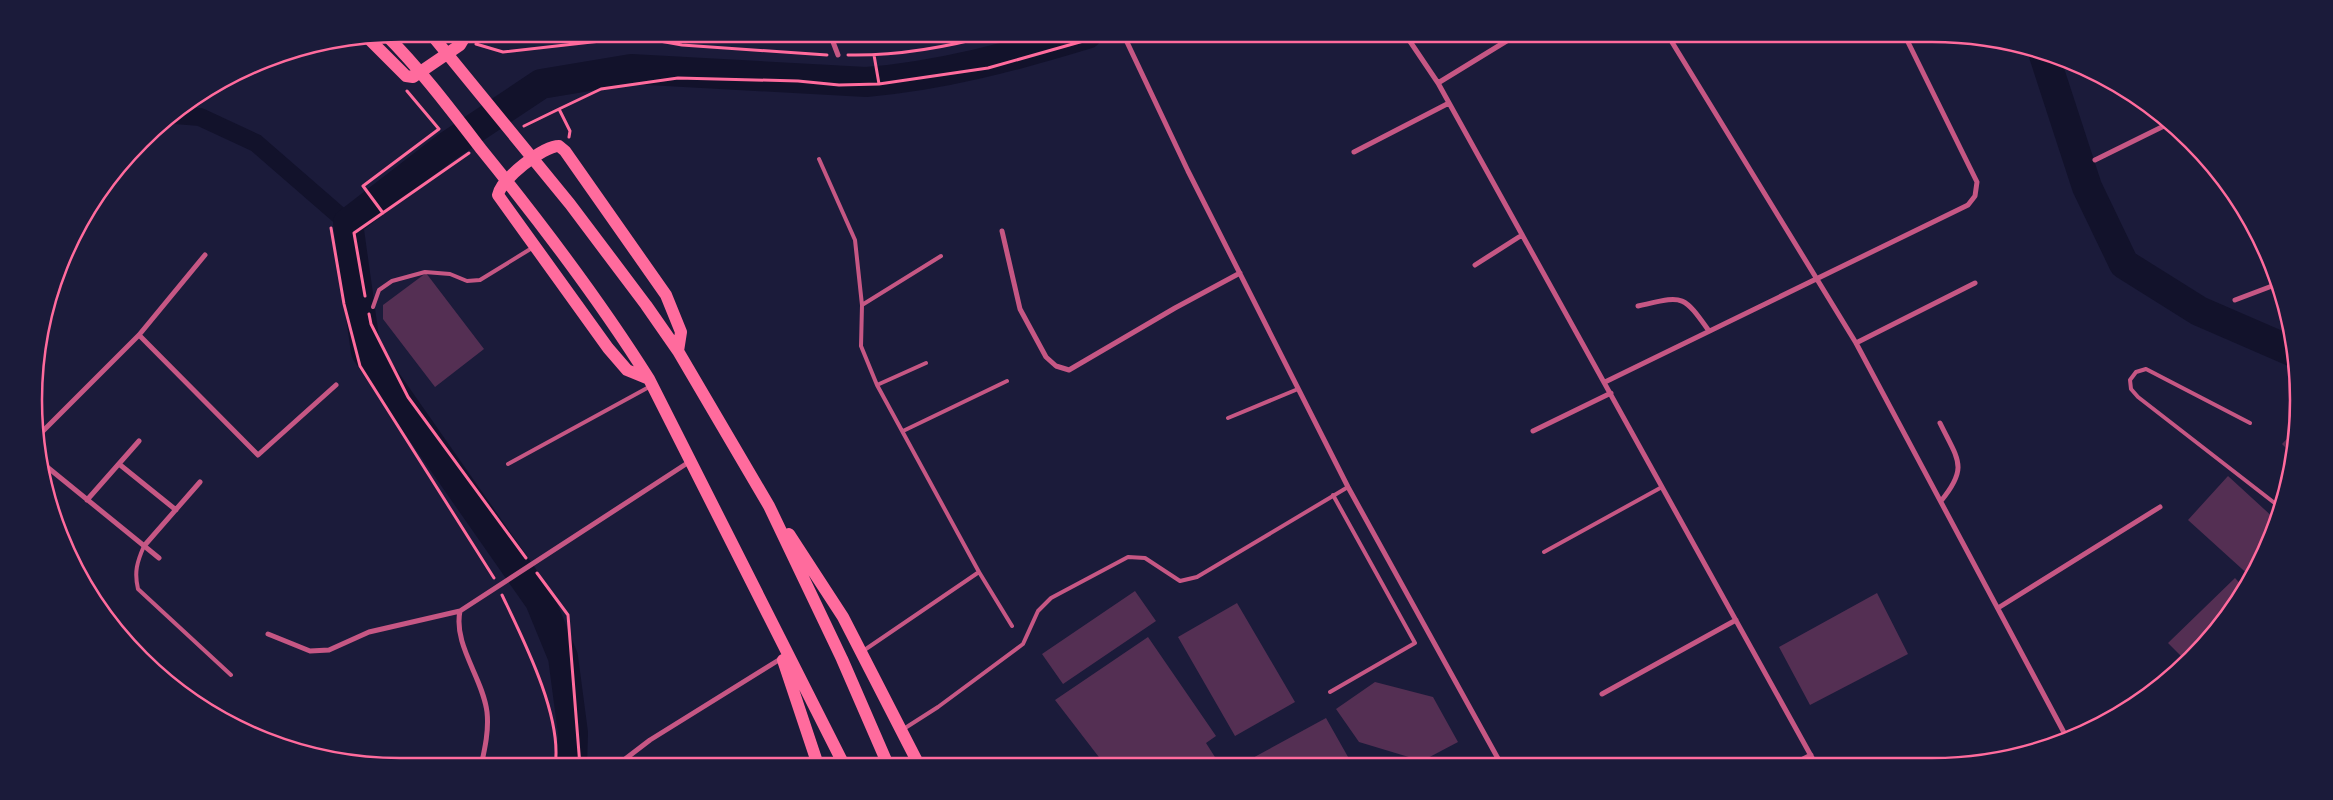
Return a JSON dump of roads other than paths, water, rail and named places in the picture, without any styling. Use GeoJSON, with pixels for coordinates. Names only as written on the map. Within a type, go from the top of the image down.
{"type":"FeatureCollection","features":[{"type":"Feature","properties":{"kind":"main road"},"geometry":{"type":"LineString","coordinates":[[393,42],[539,220],[622,335],[651,382],[840,758]]}},
{"type":"Feature","properties":{"kind":"main road"},"geometry":{"type":"LineString","coordinates":[[438,42],[570,204],[646,304],[678,352],[768,506],[824,620],[885,758]]}},
{"type":"Feature","properties":{"kind":"main road"},"geometry":{"type":"LineString","coordinates":[[373,43],[406,76],[418,74],[460,45],[461,42]]}},
{"type":"Feature","properties":{"kind":"main road"},"geometry":{"type":"LineString","coordinates":[[651,382],[627,370],[608,348],[498,195],[499,189],[520,168],[547,148],[559,146],[565,151],[666,295],[681,332],[678,352]]}},
{"type":"Feature","properties":{"kind":"main road"},"geometry":{"type":"LineString","coordinates":[[768,506],[810,564],[862,652],[916,758]]}},
{"type":"Feature","properties":{"kind":"main road"},"geometry":{"type":"LineString","coordinates":[[770,619],[816,758]]}},
{"type":"Feature","properties":{"kind":"street"},"geometry":{"type":"LineString","coordinates":[[833,42],[838,55]]}},
{"type":"Feature","properties":{"kind":"street"},"geometry":{"type":"LineString","coordinates":[[1127,42],[1240,273],[1348,487],[1498,758]]}},
{"type":"Feature","properties":{"kind":"street"},"geometry":{"type":"LineString","coordinates":[[1410,42],[1438,83],[1812,758]]}},
{"type":"Feature","properties":{"kind":"street"},"geometry":{"type":"LineString","coordinates":[[1438,83],[1505,42]]}},
{"type":"Feature","properties":{"kind":"street"},"geometry":{"type":"LineString","coordinates":[[1672,42],[1856,343],[2064,732]]}},
{"type":"Feature","properties":{"kind":"street"},"geometry":{"type":"LineString","coordinates":[[1605,382],[1968,205],[1975,196],[1977,182],[1908,42]]}},
{"type":"Feature","properties":{"kind":"street"},"geometry":{"type":"LineString","coordinates":[[1354,152],[1449,103]]}},
{"type":"Feature","properties":{"kind":"street"},"geometry":{"type":"LineString","coordinates":[[2095,160],[2163,126]]}},
{"type":"Feature","properties":{"kind":"street"},"geometry":{"type":"LineString","coordinates":[[1002,231],[1020,309],[1046,357],[1056,366],[1069,370],[1175,308],[1240,273]]}},
{"type":"Feature","properties":{"kind":"street"},"geometry":{"type":"LineString","coordinates":[[1476,265],[1522,235]]}},
{"type":"Feature","properties":{"kind":"street"},"geometry":{"type":"LineString","coordinates":[[44,430],[139,335],[204,255]]}},
{"type":"Feature","properties":{"kind":"street"},"geometry":{"type":"LineString","coordinates":[[1856,343],[1975,283]]}},
{"type":"Feature","properties":{"kind":"street"},"geometry":{"type":"LineString","coordinates":[[2235,300],[2272,286]]}},
{"type":"Feature","properties":{"kind":"street"},"geometry":{"type":"LineString","coordinates":[[1638,306],[1679,299],[1689,304],[1709,331]]}},
{"type":"Feature","properties":{"kind":"street"},"geometry":{"type":"LineString","coordinates":[[139,335],[258,455],[336,385]]}},
{"type":"Feature","properties":{"kind":"street"},"geometry":{"type":"LineString","coordinates":[[1533,431],[1610,393]]}},
{"type":"Feature","properties":{"kind":"street"},"geometry":{"type":"LineString","coordinates":[[1940,423],[1959,466],[1959,473],[1955,484],[1941,501]]}},
{"type":"Feature","properties":{"kind":"street"},"geometry":{"type":"LineString","coordinates":[[88,500],[139,441]]}},
{"type":"Feature","properties":{"kind":"street"},"geometry":{"type":"LineString","coordinates":[[268,634],[310,651],[329,650],[369,632],[460,611],[480,599],[528,563],[690,461]]}},
{"type":"Feature","properties":{"kind":"street"},"geometry":{"type":"LineString","coordinates":[[119,464],[176,510]]}},
{"type":"Feature","properties":{"kind":"street"},"geometry":{"type":"LineString","coordinates":[[49,468],[159,558]]}},
{"type":"Feature","properties":{"kind":"street"},"geometry":{"type":"LineString","coordinates":[[144,546],[200,482]]}},
{"type":"Feature","properties":{"kind":"street"},"geometry":{"type":"LineString","coordinates":[[1998,608],[2160,507]]}},
{"type":"Feature","properties":{"kind":"street"},"geometry":{"type":"LineString","coordinates":[[460,611],[458,624],[462,640],[476,674],[487,711],[487,741],[483,758]]}},
{"type":"Feature","properties":{"kind":"street"},"geometry":{"type":"LineString","coordinates":[[1602,694],[1736,620]]}},
{"type":"Feature","properties":{"kind":"street"},"geometry":{"type":"LineString","coordinates":[[626,758],[650,740],[782,657]]}},
{"type":"Feature","properties":{"kind":"street"},"geometry":{"type":"LineString","coordinates":[[1805,758],[1811,755]]}},
{"type":"Feature","properties":{"kind":"lane"},"geometry":{"type":"LineString","coordinates":[[819,159],[855,240],[862,305],[861,346],[877,385],[979,572],[1012,626]]}},
{"type":"Feature","properties":{"kind":"lane"},"geometry":{"type":"LineString","coordinates":[[373,307],[379,290],[392,281],[425,272],[450,274],[467,281],[480,280],[534,246]]}},
{"type":"Feature","properties":{"kind":"lane"},"geometry":{"type":"LineString","coordinates":[[862,305],[941,256]]}},
{"type":"Feature","properties":{"kind":"lane"},"geometry":{"type":"LineString","coordinates":[[877,385],[926,363]]}},
{"type":"Feature","properties":{"kind":"lane"},"geometry":{"type":"LineString","coordinates":[[2250,423],[2146,369],[2136,372],[2130,380],[2131,389],[2138,397],[2275,503]]}},
{"type":"Feature","properties":{"kind":"lane"},"geometry":{"type":"LineString","coordinates":[[903,431],[1007,381]]}},
{"type":"Feature","properties":{"kind":"lane"},"geometry":{"type":"LineString","coordinates":[[508,464],[651,382]]}},
{"type":"Feature","properties":{"kind":"lane"},"geometry":{"type":"LineString","coordinates":[[1228,418],[1298,389]]}},
{"type":"Feature","properties":{"kind":"lane"},"geometry":{"type":"LineString","coordinates":[[902,730],[938,707],[1024,644],[1038,611],[1051,598],[1128,557],[1145,558],[1180,581],[1197,577],[1348,487]]}},
{"type":"Feature","properties":{"kind":"lane"},"geometry":{"type":"LineString","coordinates":[[1544,552],[1662,487]]}},
{"type":"Feature","properties":{"kind":"lane"},"geometry":{"type":"LineString","coordinates":[[1330,692],[1415,643],[1333,496]]}},
{"type":"Feature","properties":{"kind":"lane"},"geometry":{"type":"LineString","coordinates":[[144,546],[136,563],[135,577],[138,589],[231,675]]}},
{"type":"Feature","properties":{"kind":"lane"},"geometry":{"type":"LineString","coordinates":[[862,652],[979,572]]}},
{"type":"Feature","properties":{"kind":"waterway"},"geometry":{"type":"LineString","coordinates":[[572,758],[573,733],[563,657],[540,601],[366,352],[348,223],[445,148],[541,84],[631,69],[866,82],[949,70],[1060,42]]}},
{"type":"Feature","properties":{"kind":"waterway"},"geometry":{"type":"LineString","coordinates":[[2046,60],[2087,187],[2124,264],[2199,311],[2286,349]]}},
{"type":"Feature","properties":{"kind":"waterway"},"geometry":{"type":"LineString","coordinates":[[183,116],[200,117],[256,143],[348,223]]}}]}
